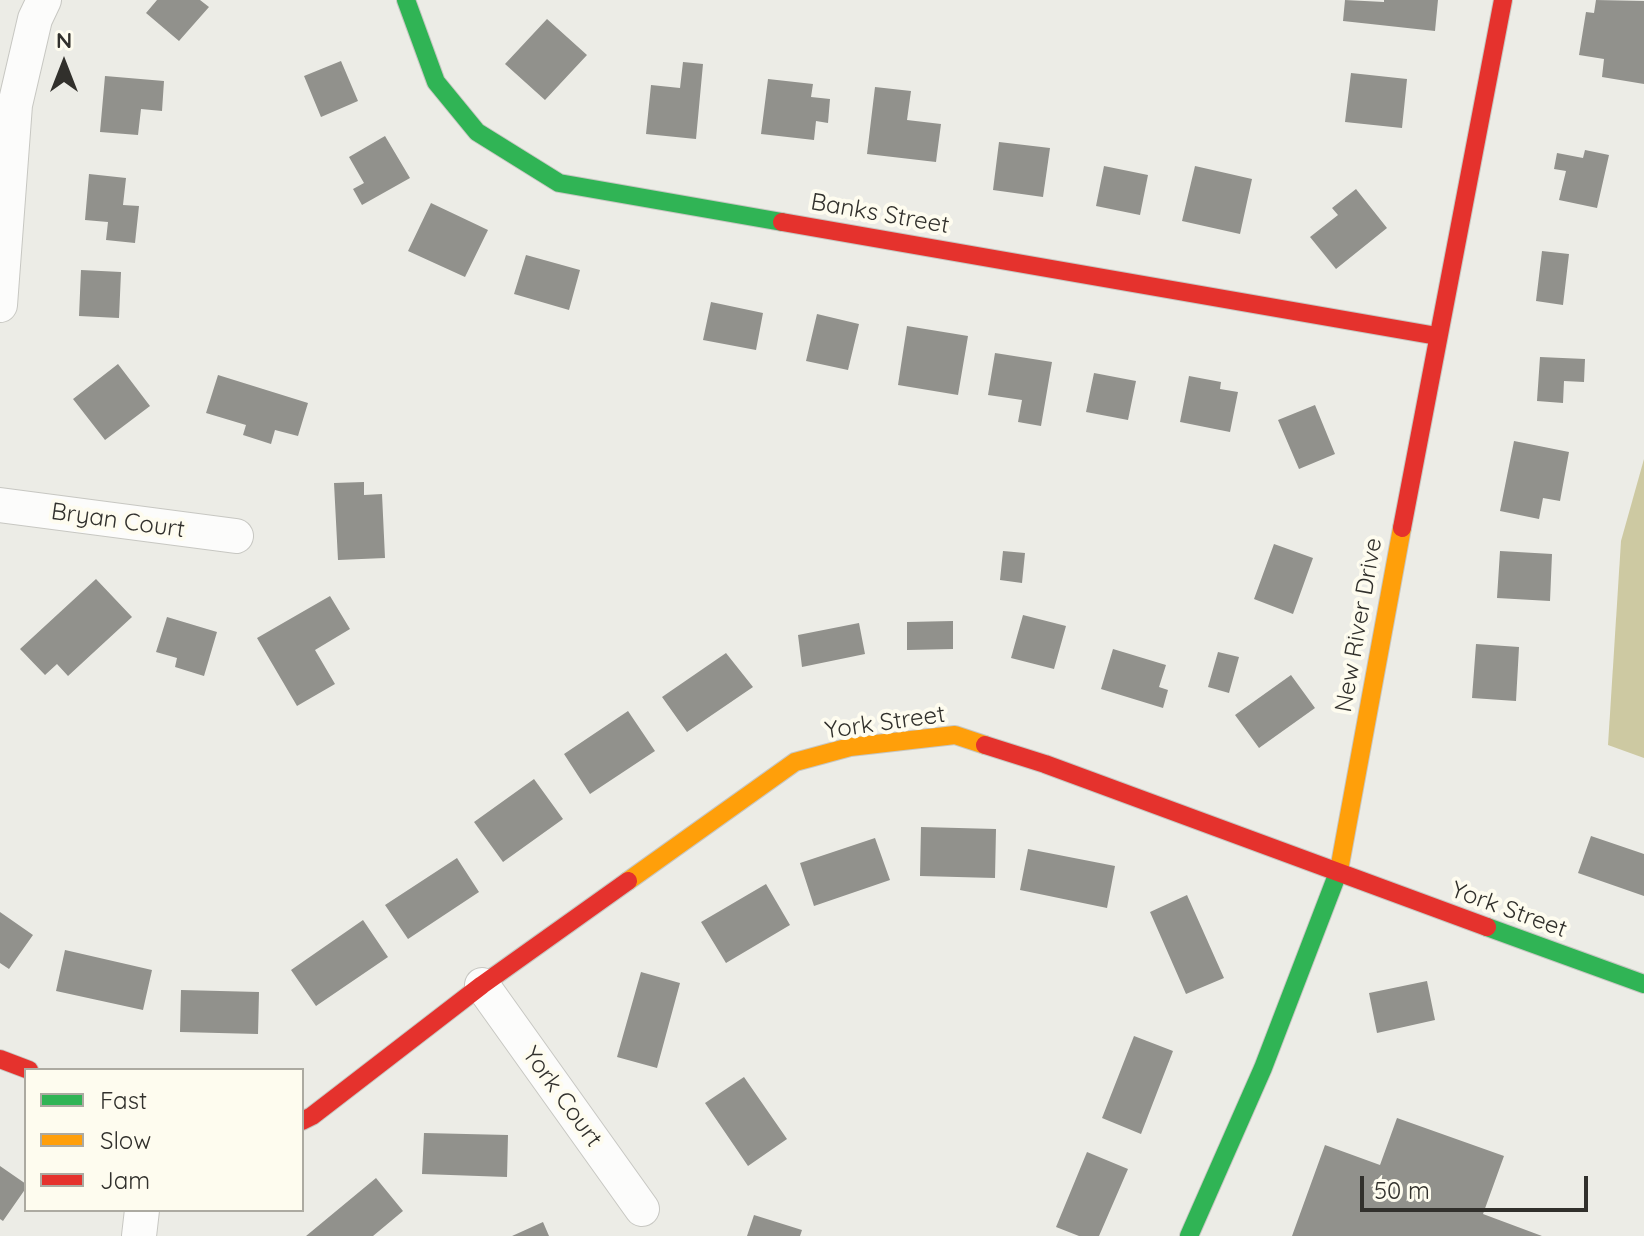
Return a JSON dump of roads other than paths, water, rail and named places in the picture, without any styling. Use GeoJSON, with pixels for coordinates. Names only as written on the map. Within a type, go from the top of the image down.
{"type":"FeatureCollection","features":[{"type":"Feature","properties":{"kind":"street"},"geometry":{"type":"LineString","coordinates":[[0,305],[15,105],[35,19],[44,0]]}},
{"type":"Feature","properties":{"kind":"street","name":"Banks Street"},"geometry":{"type":"LineString","coordinates":[[406,0],[436,82],[477,132],[559,183],[1437,336]]}},
{"type":"Feature","properties":{"kind":"street","name":"New River Drive"},"geometry":{"type":"LineString","coordinates":[[1189,1236],[1263,1068],[1338,874],[1437,336],[1503,0]]}},
{"type":"Feature","properties":{"kind":"street","name":"Bryan Court"},"geometry":{"type":"LineString","coordinates":[[0,505],[236,536]]}},
{"type":"Feature","properties":{"kind":"street","name":"York Street"},"geometry":{"type":"LineString","coordinates":[[304,1120],[482,985],[795,762],[850,747],[955,735],[1045,764],[1644,984]]}},
{"type":"Feature","properties":{"kind":"street","name":"York Court"},"geometry":{"type":"LineString","coordinates":[[482,985],[642,1209]]}},
{"type":"Feature","properties":{"kind":"street"},"geometry":{"type":"LineString","coordinates":[[0,1059],[24,1068]]}},
{"type":"Feature","properties":{"kind":"street"},"geometry":{"type":"LineString","coordinates":[[139,1236],[142,1212]]}}]}
